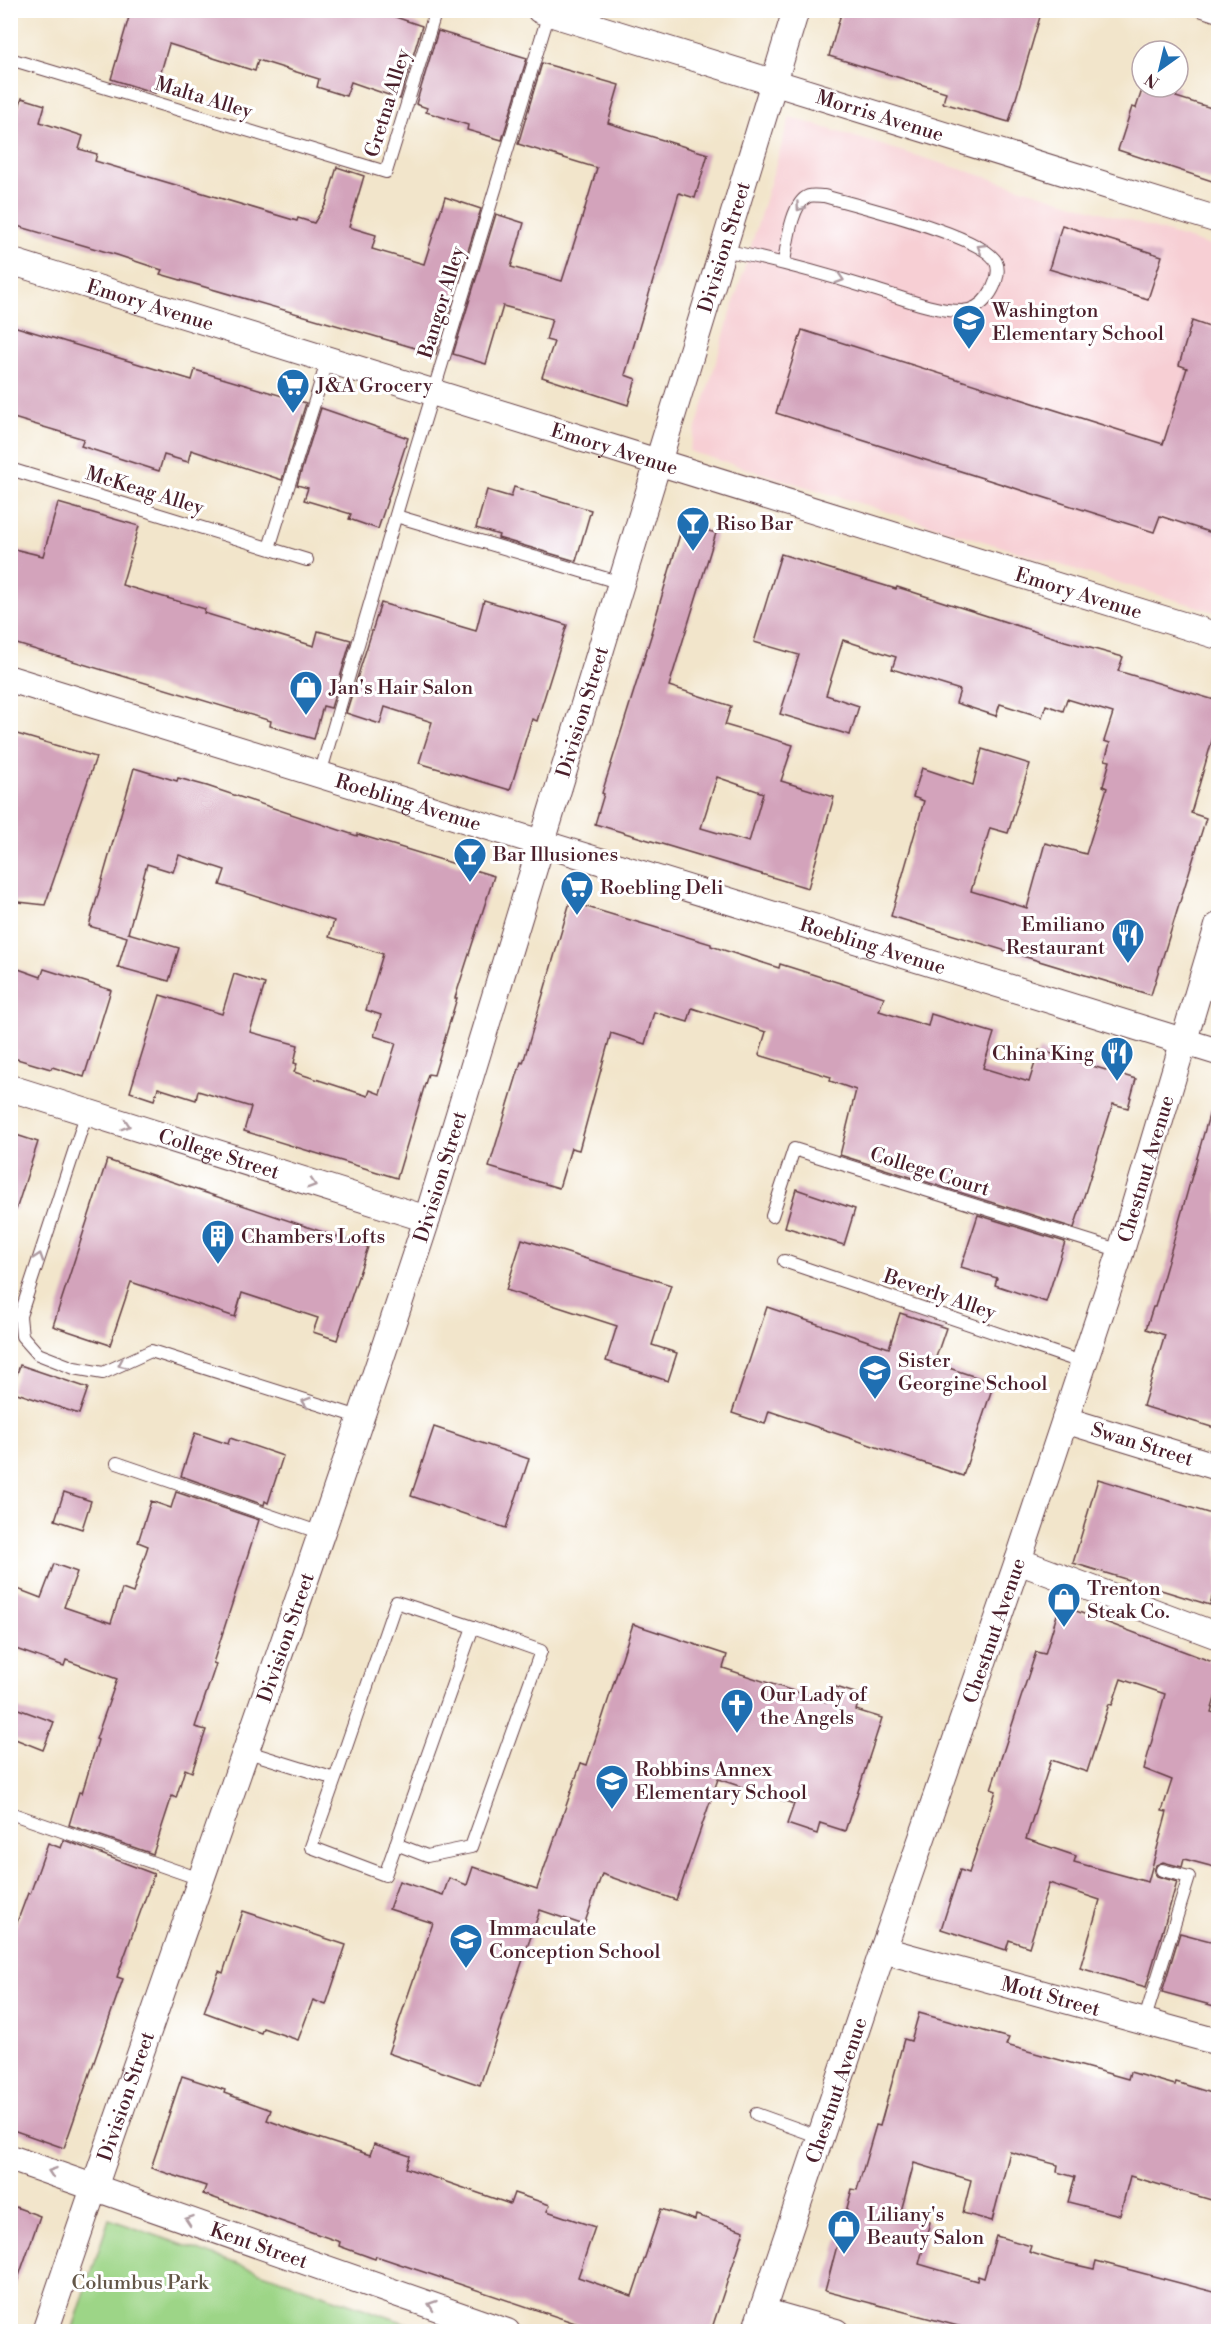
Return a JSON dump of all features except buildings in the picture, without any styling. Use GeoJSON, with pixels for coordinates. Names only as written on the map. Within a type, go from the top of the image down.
{"type":"FeatureCollection","features":[{"type":"Feature","properties":{"kind":"street","name":"Division Street"},"geometry":{"type":"LineString","coordinates":[[45,2331],[200,1879],[362,1418],[427,1220],[796,10]]}},
{"type":"Feature","properties":{"kind":"street","name":"Morris Avenue"},"geometry":{"type":"LineString","coordinates":[[544,12],[1218,220]]}},
{"type":"Feature","properties":{"kind":"street","name":"Emory Avenue"},"geometry":{"type":"LineString","coordinates":[[10,261],[1218,636]]}},
{"type":"Feature","properties":{"kind":"street","name":"Roebling Avenue"},"geometry":{"type":"LineString","coordinates":[[10,679],[1218,1052]]}},
{"type":"Feature","properties":{"kind":"street","name":"Chestnut Avenue"},"geometry":{"type":"LineString","coordinates":[[758,2321],[882,1950],[1018,1561],[1084,1364],[1121,1251],[1218,926]]}},
{"type":"Feature","properties":{"kind":"street","name":"College Street"},"geometry":{"type":"LineString","coordinates":[[10,1088],[427,1220]]}},
{"type":"Feature","properties":{"kind":"street","name":"Swan Street"},"geometry":{"type":"LineString","coordinates":[[1065,1420],[1218,1467]]}},
{"type":"Feature","properties":{"kind":"street"},"geometry":{"type":"LineString","coordinates":[[1018,1561],[1218,1636]]}},
{"type":"Feature","properties":{"kind":"street","name":"Mott Street"},"geometry":{"type":"LineString","coordinates":[[882,1950],[1218,2042]]}},
{"type":"Feature","properties":{"kind":"street","name":"Kent Street"},"geometry":{"type":"LineString","coordinates":[[10,2158],[507,2331]]}},
{"type":"Feature","properties":{"kind":"street"},"geometry":{"type":"LineString","coordinates":[[758,2321],[836,2331]]}},
{"type":"Feature","properties":{"kind":"lane","name":"Gretna Alley"},"geometry":{"type":"LineString","coordinates":[[386,172],[436,10]]}},
{"type":"Feature","properties":{"kind":"lane"},"geometry":{"type":"LineString","coordinates":[[1200,10],[1218,16]]}},
{"type":"Feature","properties":{"kind":"lane","name":"Bangor Alley"},"geometry":{"type":"LineString","coordinates":[[320,774],[544,12]]}},
{"type":"Feature","properties":{"kind":"lane","name":"Malta Alley"},"geometry":{"type":"LineString","coordinates":[[10,59],[386,172]]}},
{"type":"Feature","properties":{"kind":"lane"},"geometry":{"type":"LineString","coordinates":[[723,250],[784,262],[929,306],[963,311],[982,304],[993,290],[997,277],[997,263],[990,254],[973,243],[942,231],[824,196],[810,196],[801,201],[794,215],[784,262]]}},
{"type":"Feature","properties":{"kind":"lane"},"geometry":{"type":"LineString","coordinates":[[269,548],[328,359]]}},
{"type":"Feature","properties":{"kind":"lane","name":"McKeag Alley"},"geometry":{"type":"LineString","coordinates":[[10,469],[307,560]]}},
{"type":"Feature","properties":{"kind":"lane"},"geometry":{"type":"LineString","coordinates":[[396,516],[621,583]]}},
{"type":"Feature","properties":{"kind":"lane"},"geometry":{"type":"LineString","coordinates":[[87,1112],[20,1316],[22,1336],[38,1354],[74,1368],[103,1373],[151,1351],[362,1418]]}},
{"type":"Feature","properties":{"kind":"lane","name":"College Court"},"geometry":{"type":"LineString","coordinates":[[772,1216],[794,1149],[1121,1251]]}},
{"type":"Feature","properties":{"kind":"lane","name":"Beverly Alley"},"geometry":{"type":"LineString","coordinates":[[784,1261],[1084,1364]]}},
{"type":"Feature","properties":{"kind":"lane"},"geometry":{"type":"LineString","coordinates":[[117,1463],[321,1533]]}},
{"type":"Feature","properties":{"kind":"lane"},"geometry":{"type":"LineString","coordinates":[[396,1844],[427,1856],[471,1847],[541,1651],[473,1627],[396,1602],[311,1847],[385,1875],[396,1844],[473,1627]]}},
{"type":"Feature","properties":{"kind":"lane"},"geometry":{"type":"LineString","coordinates":[[245,1751],[335,1779]]}},
{"type":"Feature","properties":{"kind":"lane"},"geometry":{"type":"LineString","coordinates":[[10,1813],[200,1879]]}},
{"type":"Feature","properties":{"kind":"lane"},"geometry":{"type":"LineString","coordinates":[[1144,2022],[1189,1877],[1162,1870]]}},
{"type":"Feature","properties":{"kind":"lane"},"geometry":{"type":"LineString","coordinates":[[756,2114],[820,2136]]}},
{"type":"Feature","properties":{"kind":"shaded area","name":"Washington Elementary School"},"geometry":{"type":"Polygon","coordinates":[[[790,117],[1218,248],[1218,613],[689,451],[790,117]]]}},
{"type":"Feature","properties":{"kind":"green space","name":"Columbus Park"},"geometry":{"type":"Polygon","coordinates":[[[109,2219],[428,2331],[72,2331],[109,2219]]]}},
{"type":"Feature","properties":{"kind":"place","name":"Washington Elementary School"},"geometry":{"type":"Point","coordinates":[969,350]}},
{"type":"Feature","properties":{"kind":"place","name":"J&A Grocery"},"geometry":{"type":"Point","coordinates":[293,414]}},
{"type":"Feature","properties":{"kind":"place","name":"Riso Bar"},"geometry":{"type":"Point","coordinates":[693,552]}},
{"type":"Feature","properties":{"kind":"place","name":"Jan's Hair Salon"},"geometry":{"type":"Point","coordinates":[306,716]}},
{"type":"Feature","properties":{"kind":"place","name":"Bar Illusiones"},"geometry":{"type":"Point","coordinates":[470,883]}},
{"type":"Feature","properties":{"kind":"place","name":"Roebling Deli"},"geometry":{"type":"Point","coordinates":[577,916]}},
{"type":"Feature","properties":{"kind":"place","name":"Emiliano Restaurant"},"geometry":{"type":"Point","coordinates":[1128,964]}},
{"type":"Feature","properties":{"kind":"place","name":"China King"},"geometry":{"type":"Point","coordinates":[1117,1082]}},
{"type":"Feature","properties":{"kind":"place","name":"Chambers Lofts"},"geometry":{"type":"Point","coordinates":[218,1265]}},
{"type":"Feature","properties":{"kind":"place","name":"Sister Georgine School"},"geometry":{"type":"Point","coordinates":[875,1400]}},
{"type":"Feature","properties":{"kind":"place","name":"Trenton Steak Co."},"geometry":{"type":"Point","coordinates":[1064,1628]}},
{"type":"Feature","properties":{"kind":"place","name":"Our Lady of the Angels"},"geometry":{"type":"Point","coordinates":[737,1734]}},
{"type":"Feature","properties":{"kind":"place","name":"Robbins Annex Elementary School"},"geometry":{"type":"Point","coordinates":[612,1810]}},
{"type":"Feature","properties":{"kind":"place","name":"Immaculate Conception School"},"geometry":{"type":"Point","coordinates":[466,1969]}},
{"type":"Feature","properties":{"kind":"place","name":"Liliany's Beauty Salon"},"geometry":{"type":"Point","coordinates":[844,2255]}}]}
